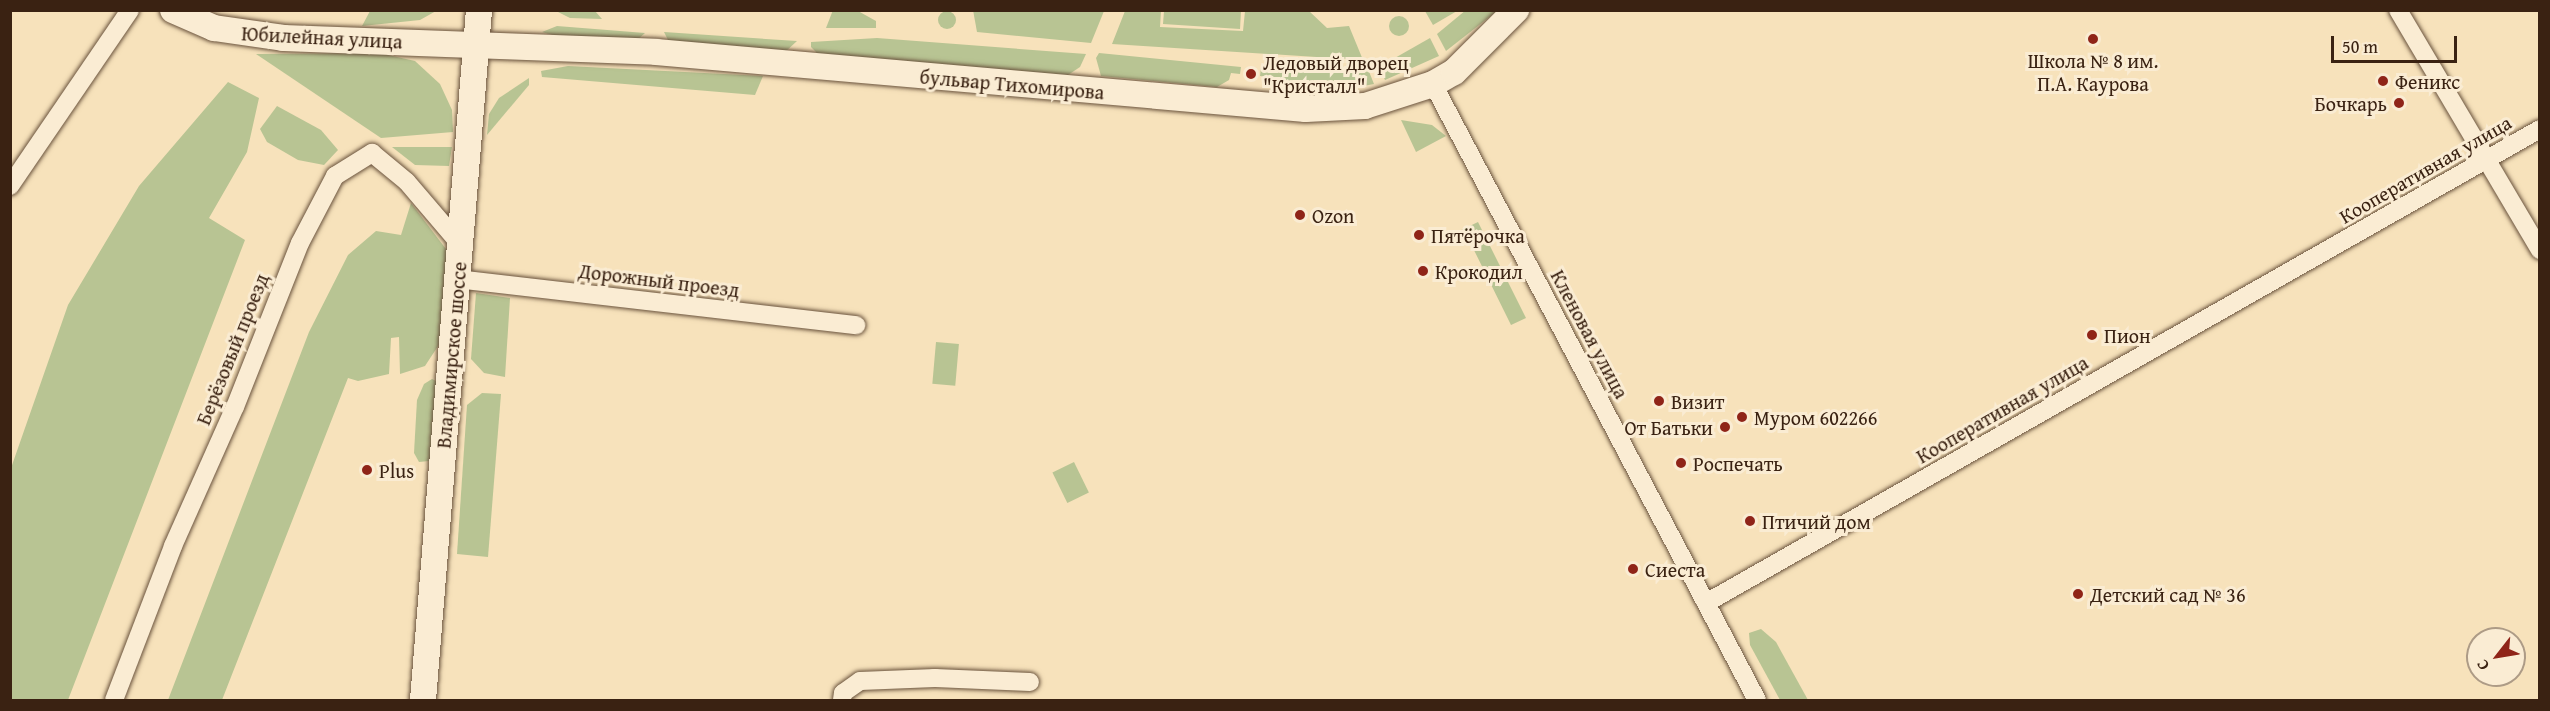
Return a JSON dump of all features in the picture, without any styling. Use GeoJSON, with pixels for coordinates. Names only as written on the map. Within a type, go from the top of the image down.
{"type":"FeatureCollection","features":[{"type":"Feature","properties":{"kind":"street"},"geometry":{"type":"LineString","coordinates":[[10,186],[130,10]]}},
{"type":"Feature","properties":{"kind":"street","name":"Юбилейная улица"},"geometry":{"type":"LineString","coordinates":[[173,10],[214,28],[283,38],[476,43]]}},
{"type":"Feature","properties":{"kind":"street","name":"Владимирское шоссе"},"geometry":{"type":"LineString","coordinates":[[423,700],[479,10]]}},
{"type":"Feature","properties":{"kind":"street","name":"бульвар Тихомирова"},"geometry":{"type":"LineString","coordinates":[[476,43],[656,52],[1306,109],[1365,106],[1433,84],[1454,72],[1516,10]]}},
{"type":"Feature","properties":{"kind":"street"},"geometry":{"type":"LineString","coordinates":[[2398,10],[2540,250]]}},
{"type":"Feature","properties":{"kind":"street","name":"Кленовая улица"},"geometry":{"type":"LineString","coordinates":[[1433,84],[1757,700]]}},
{"type":"Feature","properties":{"kind":"street","name":"Кооперативная улица"},"geometry":{"type":"LineString","coordinates":[[1706,603],[2540,129]]}},
{"type":"Feature","properties":{"kind":"street","name":"Берёзовый проезд"},"geometry":{"type":"LineString","coordinates":[[114,700],[173,546],[235,407],[300,243],[335,176],[372,153],[407,182],[460,244]]}},
{"type":"Feature","properties":{"kind":"street","name":"Дорожный проезд"},"geometry":{"type":"LineString","coordinates":[[457,279],[856,325]]}},
{"type":"Feature","properties":{"kind":"street"},"geometry":{"type":"LineString","coordinates":[[842,700],[843,693],[860,681],[935,678],[1030,682]]}},
{"type":"Feature","properties":{"kind":"green space"},"geometry":{"type":"Polygon","coordinates":[[[370,10],[436,11],[420,20],[362,26],[370,10]]]}},
{"type":"Feature","properties":{"kind":"green space"},"geometry":{"type":"Polygon","coordinates":[[[833,10],[858,11],[876,21],[876,28],[826,28],[833,10]]]}},
{"type":"Feature","properties":{"kind":"green space"},"geometry":{"type":"Polygon","coordinates":[[[973,10],[1104,11],[1091,43],[977,32],[973,10]]]}},
{"type":"Feature","properties":{"kind":"green space"},"geometry":{"type":"Polygon","coordinates":[[[1466,10],[1497,11],[1446,51],[1437,34],[1466,10]]]}},
{"type":"Feature","properties":{"kind":"green space"},"geometry":{"type":"Polygon","coordinates":[[[556,11],[595,11],[602,19],[570,18],[556,11]]]}},
{"type":"Feature","properties":{"kind":"green space"},"geometry":{"type":"Polygon","coordinates":[[[943,11],[951,11],[956,16],[954,27],[943,29],[938,24],[938,16],[943,11]]]}},
{"type":"Feature","properties":{"kind":"green space"},"geometry":{"type":"Polygon","coordinates":[[[1125,11],[1161,11],[1160,27],[1243,31],[1245,11],[1309,11],[1327,28],[1349,26],[1363,60],[1112,44],[1125,11]]]}},
{"type":"Feature","properties":{"kind":"green space"},"geometry":{"type":"Polygon","coordinates":[[[1164,11],[1241,11],[1240,29],[1163,24],[1164,11]]]}},
{"type":"Feature","properties":{"kind":"green space"},"geometry":{"type":"Polygon","coordinates":[[[1425,11],[1457,11],[1433,25],[1425,11]]]}},
{"type":"Feature","properties":{"kind":"green space"},"geometry":{"type":"Polygon","coordinates":[[[1399,16],[1406,19],[1409,26],[1406,33],[1399,36],[1392,33],[1389,26],[1392,19],[1399,16]]]}},
{"type":"Feature","properties":{"kind":"green space"},"geometry":{"type":"Polygon","coordinates":[[[557,26],[645,33],[636,41],[563,38],[542,32],[557,26]]]}},
{"type":"Feature","properties":{"kind":"green space"},"geometry":{"type":"Polygon","coordinates":[[[664,32],[797,41],[784,53],[669,42],[664,32]]]}},
{"type":"Feature","properties":{"kind":"green space"},"geometry":{"type":"Polygon","coordinates":[[[877,38],[1086,54],[1080,67],[1068,75],[819,55],[811,47],[811,42],[877,38]]]}},
{"type":"Feature","properties":{"kind":"green space"},"geometry":{"type":"Polygon","coordinates":[[[1430,38],[1439,56],[1385,80],[1379,67],[1430,38]]]}},
{"type":"Feature","properties":{"kind":"green space"},"geometry":{"type":"Polygon","coordinates":[[[379,53],[415,61],[440,84],[452,110],[453,132],[381,138],[256,54],[379,53]]]}},
{"type":"Feature","properties":{"kind":"green space"},"geometry":{"type":"Polygon","coordinates":[[[1099,53],[1241,67],[1240,74],[1231,73],[1229,80],[1217,87],[1101,76],[1096,58],[1099,53]]]}},
{"type":"Feature","properties":{"kind":"green space"},"geometry":{"type":"Polygon","coordinates":[[[568,66],[763,76],[755,95],[542,77],[541,71],[568,66]]]}},
{"type":"Feature","properties":{"kind":"green space"},"geometry":{"type":"Polygon","coordinates":[[[1261,67],[1368,69],[1374,84],[1342,90],[1279,93],[1269,77],[1260,76],[1261,67]]]}},
{"type":"Feature","properties":{"kind":"green space"},"geometry":{"type":"Polygon","coordinates":[[[529,78],[529,85],[487,135],[489,114],[499,98],[529,78]]]}},
{"type":"Feature","properties":{"kind":"green space"},"geometry":{"type":"Polygon","coordinates":[[[228,82],[259,98],[247,152],[209,218],[245,240],[68,700],[11,700],[11,468],[68,305],[139,186],[228,82]]]}},
{"type":"Feature","properties":{"kind":"green space"},"geometry":{"type":"Polygon","coordinates":[[[277,106],[321,130],[338,150],[324,165],[298,160],[267,142],[260,129],[277,106]]]}},
{"type":"Feature","properties":{"kind":"green space"},"geometry":{"type":"Polygon","coordinates":[[[1401,120],[1432,125],[1446,136],[1416,152],[1401,120]]]}},
{"type":"Feature","properties":{"kind":"green space"},"geometry":{"type":"Polygon","coordinates":[[[392,147],[452,147],[449,166],[415,165],[392,147]]]}},
{"type":"Feature","properties":{"kind":"green space"},"geometry":{"type":"Polygon","coordinates":[[[411,203],[449,253],[444,337],[425,366],[400,374],[399,337],[391,338],[389,374],[358,381],[348,378],[222,700],[168,700],[309,332],[348,255],[376,231],[401,235],[411,203]]]}},
{"type":"Feature","properties":{"kind":"green space"},"geometry":{"type":"Polygon","coordinates":[[[1478,222],[1526,318],[1511,325],[1469,240],[1458,244],[1453,234],[1478,222]]]}},
{"type":"Feature","properties":{"kind":"green space"},"geometry":{"type":"Polygon","coordinates":[[[476,293],[510,298],[505,377],[484,373],[471,359],[476,293]]]}},
{"type":"Feature","properties":{"kind":"green space"},"geometry":{"type":"Polygon","coordinates":[[[936,342],[959,344],[955,386],[932,384],[936,342]]]}},
{"type":"Feature","properties":{"kind":"green space"},"geometry":{"type":"Polygon","coordinates":[[[432,379],[438,382],[434,456],[429,461],[419,462],[414,453],[417,400],[424,384],[432,379]]]}},
{"type":"Feature","properties":{"kind":"green space"},"geometry":{"type":"Polygon","coordinates":[[[482,393],[501,394],[488,557],[457,554],[467,405],[482,393]]]}},
{"type":"Feature","properties":{"kind":"green space"},"geometry":{"type":"Polygon","coordinates":[[[1074,462],[1089,493],[1067,503],[1052,473],[1074,462]]]}},
{"type":"Feature","properties":{"kind":"green space"},"geometry":{"type":"Polygon","coordinates":[[[1761,629],[1776,642],[1808,700],[1780,700],[1750,645],[1749,633],[1761,629]]]}},
{"type":"Feature","properties":{"kind":"place","name":"Школа № 8 им. П.А. Каурова"},"geometry":{"type":"Point","coordinates":[2093,39]}},
{"type":"Feature","properties":{"kind":"place","name":"Ледовый дворец \"Кристалл\""},"geometry":{"type":"Point","coordinates":[1251,74]}},
{"type":"Feature","properties":{"kind":"place","name":"Феникс"},"geometry":{"type":"Point","coordinates":[2383,81]}},
{"type":"Feature","properties":{"kind":"place","name":"Бочкарь"},"geometry":{"type":"Point","coordinates":[2399,103]}},
{"type":"Feature","properties":{"kind":"place","name":"Ozon"},"geometry":{"type":"Point","coordinates":[1300,215]}},
{"type":"Feature","properties":{"kind":"place","name":"Пятёрочка"},"geometry":{"type":"Point","coordinates":[1419,235]}},
{"type":"Feature","properties":{"kind":"place","name":"Крокодил"},"geometry":{"type":"Point","coordinates":[1423,271]}},
{"type":"Feature","properties":{"kind":"place","name":"Пион"},"geometry":{"type":"Point","coordinates":[2092,335]}},
{"type":"Feature","properties":{"kind":"place","name":"Визит"},"geometry":{"type":"Point","coordinates":[1659,401]}},
{"type":"Feature","properties":{"kind":"place","name":"Муром 602266"},"geometry":{"type":"Point","coordinates":[1742,417]}},
{"type":"Feature","properties":{"kind":"place","name":"От Батьки"},"geometry":{"type":"Point","coordinates":[1725,427]}},
{"type":"Feature","properties":{"kind":"place","name":"Роспечать"},"geometry":{"type":"Point","coordinates":[1681,463]}},
{"type":"Feature","properties":{"kind":"place","name":"Plus"},"geometry":{"type":"Point","coordinates":[367,470]}},
{"type":"Feature","properties":{"kind":"place","name":"Птичий дом"},"geometry":{"type":"Point","coordinates":[1750,521]}},
{"type":"Feature","properties":{"kind":"place","name":"Сиеста"},"geometry":{"type":"Point","coordinates":[1633,569]}},
{"type":"Feature","properties":{"kind":"place","name":"Детский сад № 36"},"geometry":{"type":"Point","coordinates":[2078,594]}}]}
